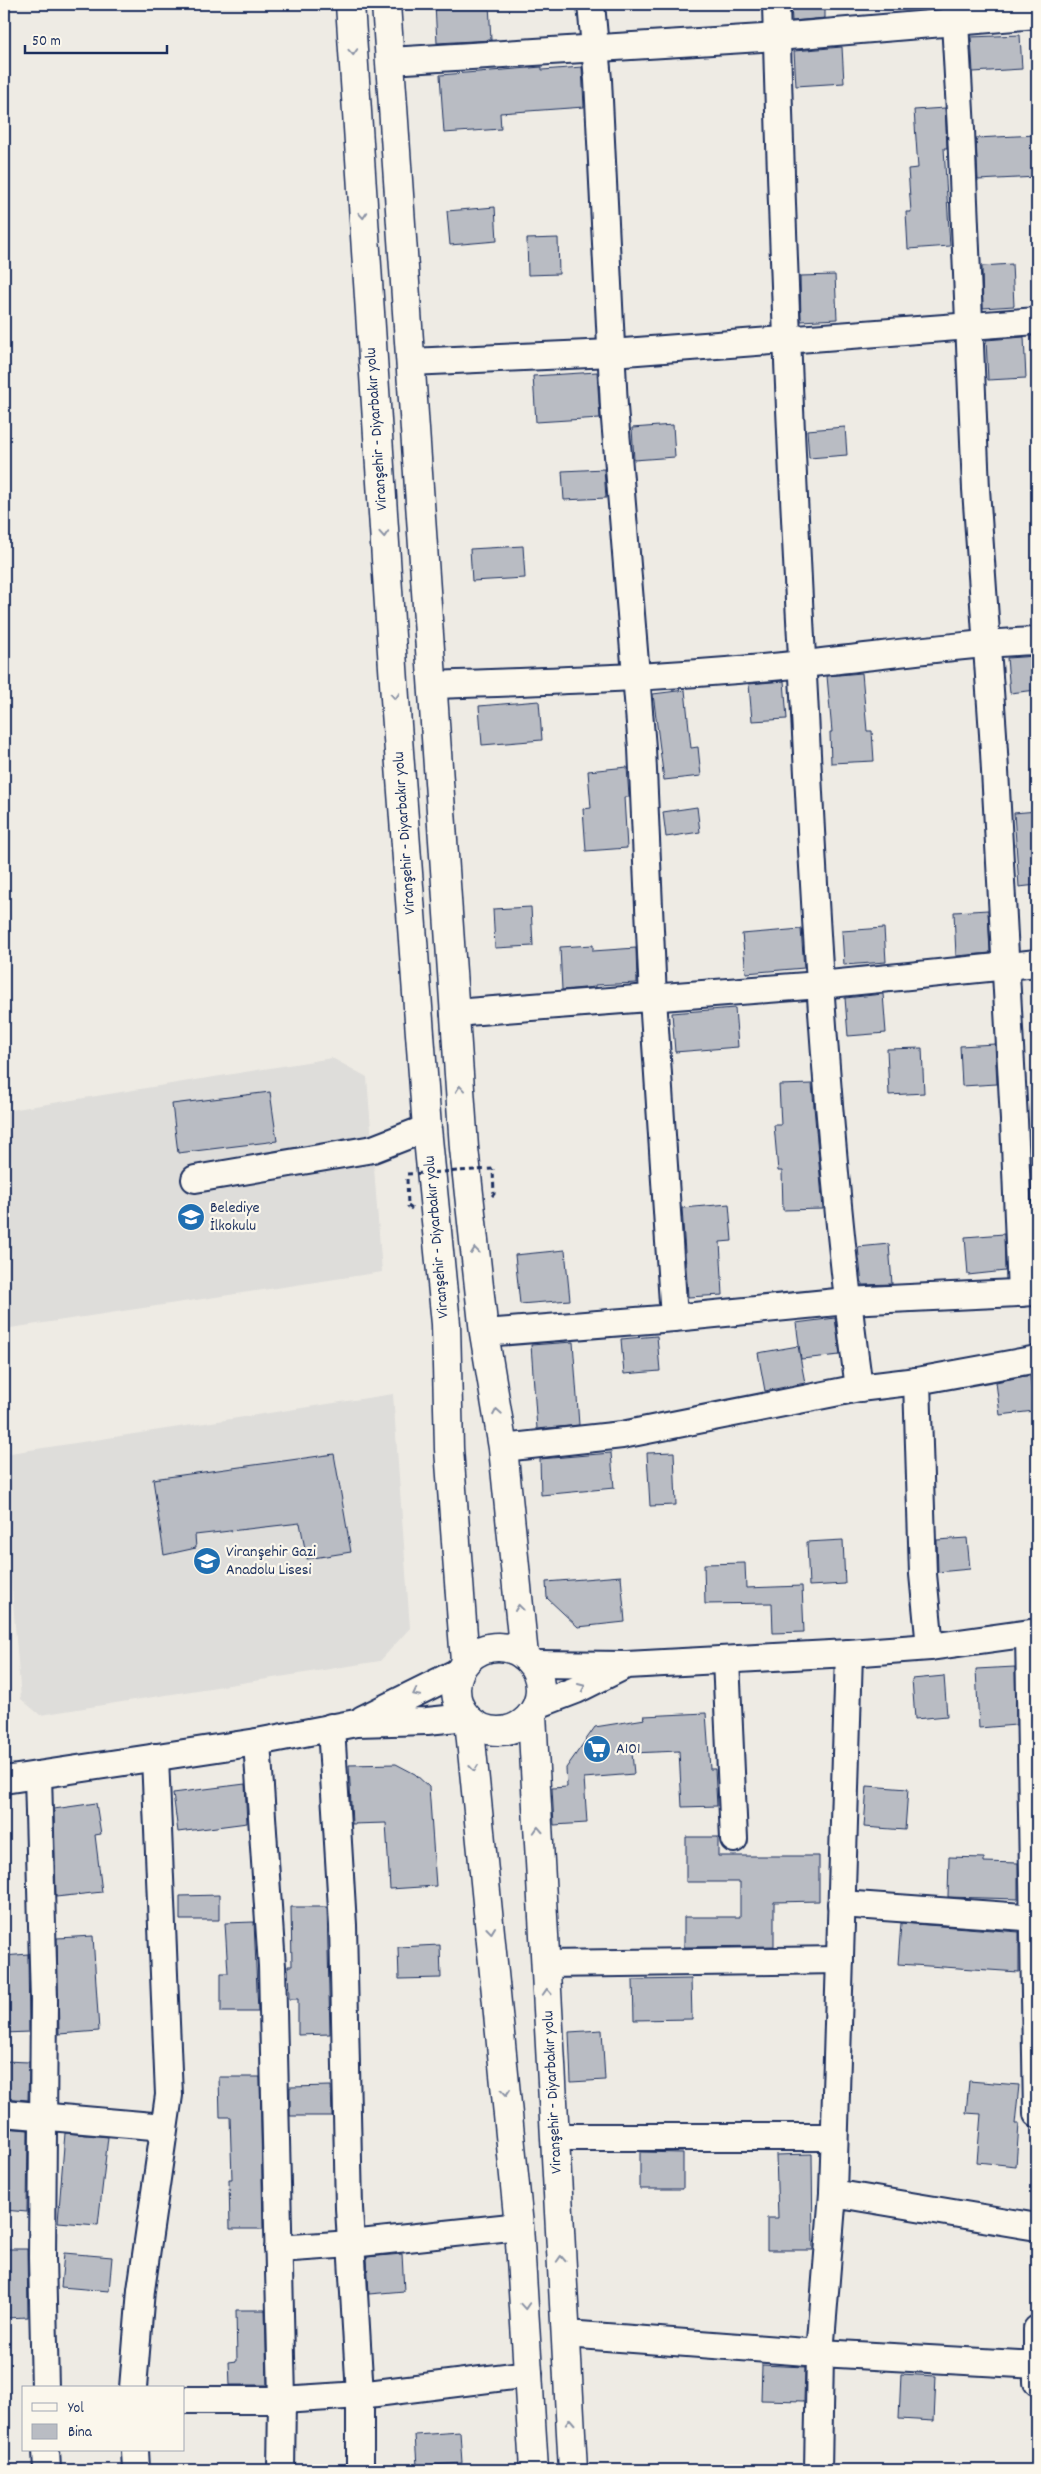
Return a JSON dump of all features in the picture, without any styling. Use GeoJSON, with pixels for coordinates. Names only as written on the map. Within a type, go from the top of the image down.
{"type":"FeatureCollection","features":[{"type":"Feature","properties":{"kind":"main road","name":"Viranşehir - Diyarbakır yolu"},"geometry":{"type":"LineString","coordinates":[[350,4],[395,698],[427,1128],[446,1324],[449,1449],[462,1667]]}},
{"type":"Feature","properties":{"kind":"main road"},"geometry":{"type":"LineString","coordinates":[[386,4],[464,1148],[484,1333],[503,1448],[528,1660],[540,1684],[534,1709],[524,1722],[502,1731],[490,1730],[468,1719]]}},
{"type":"Feature","properties":{"kind":"main road"},"geometry":{"type":"LineString","coordinates":[[528,1660],[513,1650],[493,1648],[475,1654],[462,1667],[456,1683],[456,1696],[460,1707],[468,1719],[519,2226],[534,2470]]}},
{"type":"Feature","properties":{"kind":"main road","name":"Viranşehir - Diyarbakır yolu"},"geometry":{"type":"LineString","coordinates":[[534,1709],[573,2470]]}},
{"type":"Feature","properties":{"kind":"street"},"geometry":{"type":"LineString","coordinates":[[591,4],[611,353],[642,748],[653,998],[674,1318]]}},
{"type":"Feature","properties":{"kind":"street"},"geometry":{"type":"LineString","coordinates":[[776,4],[786,340],[820,986],[847,1301],[859,1388]]}},
{"type":"Feature","properties":{"kind":"street"},"geometry":{"type":"LineString","coordinates":[[390,61],[776,37],[954,13],[1037,15]]}},
{"type":"Feature","properties":{"kind":"street"},"geometry":{"type":"LineString","coordinates":[[484,1333],[674,1318],[847,1301],[1029,1292],[1005,966],[987,643],[976,489],[970,325],[954,13]]}},
{"type":"Feature","properties":{"kind":"street"},"geometry":{"type":"LineString","coordinates":[[410,362],[611,353],[1037,321]]}},
{"type":"Feature","properties":{"kind":"street"},"geometry":{"type":"LineString","coordinates":[[432,685],[636,676],[802,664],[987,643],[1037,641]]}},
{"type":"Feature","properties":{"kind":"street"},"geometry":{"type":"LineString","coordinates":[[454,1014],[820,986],[1037,963]]}},
{"type":"Feature","properties":{"kind":"street"},"geometry":{"type":"LineString","coordinates":[[195,1179],[372,1149],[427,1128]]}},
{"type":"Feature","properties":{"kind":"street"},"geometry":{"type":"LineString","coordinates":[[503,1448],[622,1435],[859,1388],[917,1381],[1037,1359]]}},
{"type":"Feature","properties":{"kind":"street"},"geometry":{"type":"LineString","coordinates":[[917,1381],[923,1574],[930,1648]]}},
{"type":"Feature","properties":{"kind":"street"},"geometry":{"type":"LineString","coordinates":[[528,1660],[627,1665],[726,1660],[930,1648],[1033,1633],[1037,2114]]}},
{"type":"Feature","properties":{"kind":"street"},"geometry":{"type":"LineString","coordinates":[[818,2470],[820,2353],[833,2193],[849,1653]]}},
{"type":"Feature","properties":{"kind":"street"},"geometry":{"type":"LineString","coordinates":[[726,1660],[734,1839]]}},
{"type":"Feature","properties":{"kind":"street"},"geometry":{"type":"LineString","coordinates":[[534,1709],[627,1665]]}},
{"type":"Feature","properties":{"kind":"street"},"geometry":{"type":"LineString","coordinates":[[343,1725],[462,1667]]}},
{"type":"Feature","properties":{"kind":"street"},"geometry":{"type":"LineString","coordinates":[[4,1780],[257,1742],[343,1725],[468,1719]]}},
{"type":"Feature","properties":{"kind":"street"},"geometry":{"type":"LineString","coordinates":[[343,1725],[343,1925],[352,2244],[360,2395],[360,2470]]}},
{"type":"Feature","properties":{"kind":"street"},"geometry":{"type":"LineString","coordinates":[[257,1742],[272,1966],[282,2400],[281,2470]]}},
{"type":"Feature","properties":{"kind":"street"},"geometry":{"type":"LineString","coordinates":[[133,2386],[141,2290],[169,2095],[155,1757]]}},
{"type":"Feature","properties":{"kind":"street"},"geometry":{"type":"LineString","coordinates":[[38,1775],[44,2001],[45,2386]]}},
{"type":"Feature","properties":{"kind":"street"},"geometry":{"type":"LineString","coordinates":[[841,1904],[1036,1918]]}},
{"type":"Feature","properties":{"kind":"street"},"geometry":{"type":"LineString","coordinates":[[546,1964],[840,1960]]}},
{"type":"Feature","properties":{"kind":"street"},"geometry":{"type":"LineString","coordinates":[[4,2113],[164,2128]]}},
{"type":"Feature","properties":{"kind":"street"},"geometry":{"type":"LineString","coordinates":[[555,2137],[834,2137]]}},
{"type":"Feature","properties":{"kind":"street"},"geometry":{"type":"LineString","coordinates":[[833,2193],[1037,2227]]}},
{"type":"Feature","properties":{"kind":"street"},"geometry":{"type":"LineString","coordinates":[[278,2250],[519,2226]]}},
{"type":"Feature","properties":{"kind":"street"},"geometry":{"type":"LineString","coordinates":[[1037,2328],[1037,2382]]}},
{"type":"Feature","properties":{"kind":"street"},"geometry":{"type":"LineString","coordinates":[[566,2334],[820,2353],[1037,2365]]}},
{"type":"Feature","properties":{"kind":"street"},"geometry":{"type":"LineString","coordinates":[[185,2400],[282,2400],[360,2395],[529,2374]]}},
{"type":"Feature","properties":{"kind":"street"},"geometry":{"type":"LineString","coordinates":[[46,2452],[46,2470]]}},
{"type":"Feature","properties":{"kind":"street"},"geometry":{"type":"LineString","coordinates":[[135,2452],[136,2470]]}},
{"type":"Feature","properties":{"kind":"path"},"geometry":{"type":"LineString","coordinates":[[406,1174],[493,1169]]}},
{"type":"Feature","properties":{"kind":"shaded area","name":"Belediye İlkokulu"},"geometry":{"type":"Polygon","coordinates":[[[332,1058],[367,1077],[382,1272],[4,1329],[4,1111],[332,1058]]]}},
{"type":"Feature","properties":{"kind":"shaded area","name":"Viranşehir Gazi Anadolu Lisesi"},"geometry":{"type":"Polygon","coordinates":[[[393,1394],[410,1628],[380,1661],[40,1715],[21,1699],[4,1493],[4,1454],[393,1394]]]}},
{"type":"Feature","properties":{"kind":"building"},"geometry":{"type":"Polygon","coordinates":[[[435,4],[489,4],[491,40],[437,43],[435,4]]]}},
{"type":"Feature","properties":{"kind":"building"},"geometry":{"type":"Polygon","coordinates":[[[791,4],[825,4],[825,18],[792,21],[791,4]]]}},
{"type":"Feature","properties":{"kind":"building"},"geometry":{"type":"Polygon","coordinates":[[[1020,35],[1022,69],[973,72],[971,37],[1020,35]]]}},
{"type":"Feature","properties":{"kind":"building"},"geometry":{"type":"Polygon","coordinates":[[[842,47],[844,83],[796,86],[794,51],[842,47]]]}},
{"type":"Feature","properties":{"kind":"building"},"geometry":{"type":"Polygon","coordinates":[[[542,67],[542,70],[582,67],[584,107],[500,113],[501,129],[444,133],[440,75],[542,67]]]}},
{"type":"Feature","properties":{"kind":"building"},"geometry":{"type":"Polygon","coordinates":[[[945,108],[947,148],[944,148],[950,246],[908,249],[906,212],[911,212],[908,169],[918,168],[914,110],[945,108]]]}},
{"type":"Feature","properties":{"kind":"building"},"geometry":{"type":"Polygon","coordinates":[[[1037,135],[1037,177],[978,180],[976,138],[1037,135]]]}},
{"type":"Feature","properties":{"kind":"building"},"geometry":{"type":"Polygon","coordinates":[[[495,207],[497,241],[450,245],[447,211],[495,207]]]}},
{"type":"Feature","properties":{"kind":"building"},"geometry":{"type":"Polygon","coordinates":[[[558,238],[559,274],[528,275],[527,239],[558,238]]]}},
{"type":"Feature","properties":{"kind":"building"},"geometry":{"type":"Polygon","coordinates":[[[1012,264],[1014,306],[983,308],[982,266],[1012,264]]]}},
{"type":"Feature","properties":{"kind":"building"},"geometry":{"type":"Polygon","coordinates":[[[835,275],[837,319],[801,321],[800,276],[835,275]]]}},
{"type":"Feature","properties":{"kind":"building"},"geometry":{"type":"Polygon","coordinates":[[[1024,337],[1026,378],[988,380],[986,340],[1024,337]]]}},
{"type":"Feature","properties":{"kind":"building"},"geometry":{"type":"Polygon","coordinates":[[[597,372],[600,418],[536,422],[533,376],[597,372]]]}},
{"type":"Feature","properties":{"kind":"building"},"geometry":{"type":"Polygon","coordinates":[[[673,425],[675,457],[634,460],[632,428],[673,425]]]}},
{"type":"Feature","properties":{"kind":"building"},"geometry":{"type":"Polygon","coordinates":[[[845,427],[847,455],[809,458],[807,430],[845,427]]]}},
{"type":"Feature","properties":{"kind":"building"},"geometry":{"type":"Polygon","coordinates":[[[604,469],[606,498],[564,500],[562,471],[604,469]]]}},
{"type":"Feature","properties":{"kind":"building"},"geometry":{"type":"Polygon","coordinates":[[[523,546],[525,578],[472,581],[470,549],[523,546]]]}},
{"type":"Feature","properties":{"kind":"building"},"geometry":{"type":"Polygon","coordinates":[[[1037,656],[1037,690],[1010,693],[1007,658],[1037,656]]]}},
{"type":"Feature","properties":{"kind":"building"},"geometry":{"type":"Polygon","coordinates":[[[862,673],[867,731],[872,731],[874,761],[831,763],[830,732],[832,732],[827,676],[862,673]]]}},
{"type":"Feature","properties":{"kind":"building"},"geometry":{"type":"Polygon","coordinates":[[[784,681],[787,719],[752,721],[749,684],[784,681]]]}},
{"type":"Feature","properties":{"kind":"building"},"geometry":{"type":"Polygon","coordinates":[[[685,690],[691,748],[698,747],[701,776],[664,780],[653,694],[685,690]]]}},
{"type":"Feature","properties":{"kind":"building"},"geometry":{"type":"Polygon","coordinates":[[[539,701],[542,740],[482,745],[479,706],[539,701]]]}},
{"type":"Feature","properties":{"kind":"building"},"geometry":{"type":"Polygon","coordinates":[[[627,767],[629,797],[624,797],[627,848],[586,851],[583,809],[591,808],[588,771],[627,767]]]}},
{"type":"Feature","properties":{"kind":"building"},"geometry":{"type":"Polygon","coordinates":[[[697,807],[700,832],[666,837],[663,812],[697,807]]]}},
{"type":"Feature","properties":{"kind":"building"},"geometry":{"type":"Polygon","coordinates":[[[1037,811],[1037,885],[1019,887],[1014,813],[1037,811]]]}},
{"type":"Feature","properties":{"kind":"building"},"geometry":{"type":"Polygon","coordinates":[[[531,907],[533,946],[495,948],[493,909],[531,907]]]}},
{"type":"Feature","properties":{"kind":"building"},"geometry":{"type":"Polygon","coordinates":[[[988,910],[990,953],[956,956],[954,912],[988,910]]]}},
{"type":"Feature","properties":{"kind":"building"},"geometry":{"type":"Polygon","coordinates":[[[884,928],[886,962],[844,965],[842,931],[884,928]]]}},
{"type":"Feature","properties":{"kind":"building"},"geometry":{"type":"Polygon","coordinates":[[[801,929],[804,968],[746,973],[742,934],[801,929]]]}},
{"type":"Feature","properties":{"kind":"building"},"geometry":{"type":"Polygon","coordinates":[[[593,945],[593,951],[636,948],[637,983],[595,985],[595,987],[562,990],[560,947],[593,945]]]}},
{"type":"Feature","properties":{"kind":"building"},"geometry":{"type":"Polygon","coordinates":[[[883,994],[886,1033],[848,1036],[845,998],[883,994]]]}},
{"type":"Feature","properties":{"kind":"building"},"geometry":{"type":"Polygon","coordinates":[[[735,1008],[738,1047],[675,1052],[672,1013],[735,1008]]]}},
{"type":"Feature","properties":{"kind":"building"},"geometry":{"type":"Polygon","coordinates":[[[995,1044],[997,1084],[962,1086],[960,1046],[995,1044]]]}},
{"type":"Feature","properties":{"kind":"building"},"geometry":{"type":"Polygon","coordinates":[[[922,1048],[924,1093],[889,1095],[887,1049],[922,1048]]]}},
{"type":"Feature","properties":{"kind":"building"},"geometry":{"type":"Polygon","coordinates":[[[812,1084],[823,1209],[783,1210],[782,1171],[778,1171],[774,1125],[781,1125],[779,1085],[812,1084]]]}},
{"type":"Feature","properties":{"kind":"building"},"geometry":{"type":"Polygon","coordinates":[[[270,1092],[277,1141],[178,1153],[172,1104],[270,1092]]]}},
{"type":"Feature","properties":{"kind":"building"},"geometry":{"type":"Polygon","coordinates":[[[729,1204],[732,1241],[720,1242],[723,1295],[688,1297],[682,1208],[729,1204]]]}},
{"type":"Feature","properties":{"kind":"building"},"geometry":{"type":"Polygon","coordinates":[[[1004,1234],[1005,1271],[968,1275],[965,1237],[1004,1234]]]}},
{"type":"Feature","properties":{"kind":"building"},"geometry":{"type":"Polygon","coordinates":[[[889,1244],[892,1284],[862,1285],[858,1247],[889,1244]]]}},
{"type":"Feature","properties":{"kind":"building"},"geometry":{"type":"Polygon","coordinates":[[[565,1250],[570,1300],[520,1304],[515,1255],[565,1250]]]}},
{"type":"Feature","properties":{"kind":"building"},"geometry":{"type":"Polygon","coordinates":[[[835,1318],[840,1355],[801,1359],[796,1323],[835,1318]]]}},
{"type":"Feature","properties":{"kind":"building"},"geometry":{"type":"Polygon","coordinates":[[[657,1336],[660,1371],[624,1374],[621,1339],[657,1336]]]}},
{"type":"Feature","properties":{"kind":"building"},"geometry":{"type":"Polygon","coordinates":[[[573,1342],[579,1425],[537,1429],[531,1345],[573,1342]]]}},
{"type":"Feature","properties":{"kind":"building"},"geometry":{"type":"Polygon","coordinates":[[[798,1346],[805,1383],[765,1391],[758,1353],[798,1346]]]}},
{"type":"Feature","properties":{"kind":"building"},"geometry":{"type":"Polygon","coordinates":[[[1030,1376],[1034,1411],[1000,1415],[996,1382],[1030,1376]]]}},
{"type":"Feature","properties":{"kind":"building"},"geometry":{"type":"Polygon","coordinates":[[[674,1452],[676,1505],[650,1506],[647,1453],[674,1452]]]}},
{"type":"Feature","properties":{"kind":"building"},"geometry":{"type":"Polygon","coordinates":[[[611,1453],[614,1488],[541,1495],[540,1459],[611,1453]]]}},
{"type":"Feature","properties":{"kind":"building"},"geometry":{"type":"Polygon","coordinates":[[[334,1454],[351,1552],[307,1559],[300,1523],[195,1535],[196,1548],[164,1555],[153,1479],[334,1454]]]}},
{"type":"Feature","properties":{"kind":"building"},"geometry":{"type":"Polygon","coordinates":[[[967,1538],[970,1569],[938,1572],[937,1540],[967,1538]]]}},
{"type":"Feature","properties":{"kind":"building"},"geometry":{"type":"Polygon","coordinates":[[[843,1540],[845,1584],[809,1586],[807,1542],[843,1540]]]}},
{"type":"Feature","properties":{"kind":"building"},"geometry":{"type":"Polygon","coordinates":[[[745,1563],[746,1588],[802,1586],[804,1632],[773,1633],[772,1603],[705,1604],[704,1564],[745,1563]]]}},
{"type":"Feature","properties":{"kind":"building"},"geometry":{"type":"Polygon","coordinates":[[[621,1576],[625,1622],[578,1627],[547,1598],[546,1582],[621,1576]]]}},
{"type":"Feature","properties":{"kind":"building"},"geometry":{"type":"Polygon","coordinates":[[[1015,1667],[1016,1725],[979,1728],[976,1669],[1015,1667]]]}},
{"type":"Feature","properties":{"kind":"building"},"geometry":{"type":"Polygon","coordinates":[[[944,1676],[947,1716],[915,1719],[912,1679],[944,1676]]]}},
{"type":"Feature","properties":{"kind":"building"},"geometry":{"type":"Polygon","coordinates":[[[706,1713],[710,1769],[715,1769],[717,1806],[682,1807],[679,1751],[632,1753],[634,1774],[584,1778],[587,1823],[554,1825],[552,1788],[567,1787],[566,1768],[595,1727],[645,1719],[644,1716],[706,1713]]]}},
{"type":"Feature","properties":{"kind":"building"},"geometry":{"type":"Polygon","coordinates":[[[396,1764],[415,1774],[429,1787],[436,1886],[390,1889],[386,1823],[352,1824],[349,1765],[396,1764]]]}},
{"type":"Feature","properties":{"kind":"building"},"geometry":{"type":"Polygon","coordinates":[[[245,1784],[247,1823],[178,1832],[173,1793],[245,1784]]]}},
{"type":"Feature","properties":{"kind":"building"},"geometry":{"type":"Polygon","coordinates":[[[867,1786],[908,1789],[905,1830],[864,1827],[867,1786]]]}},
{"type":"Feature","properties":{"kind":"building"},"geometry":{"type":"Polygon","coordinates":[[[96,1803],[101,1834],[95,1835],[102,1892],[56,1897],[54,1809],[96,1803]]]}},
{"type":"Feature","properties":{"kind":"building"},"geometry":{"type":"Polygon","coordinates":[[[686,1837],[718,1837],[718,1856],[819,1856],[819,1901],[774,1902],[774,1946],[684,1947],[684,1917],[740,1917],[740,1882],[686,1882],[686,1837]]]}},
{"type":"Feature","properties":{"kind":"building"},"geometry":{"type":"Polygon","coordinates":[[[949,1857],[984,1858],[984,1862],[1018,1863],[1018,1899],[948,1897],[949,1857]]]}},
{"type":"Feature","properties":{"kind":"building"},"geometry":{"type":"Polygon","coordinates":[[[219,1895],[219,1920],[180,1920],[180,1896],[219,1895]]]}},
{"type":"Feature","properties":{"kind":"building"},"geometry":{"type":"Polygon","coordinates":[[[291,1907],[327,1907],[330,2034],[298,2035],[298,1999],[289,1999],[288,1966],[292,1966],[291,1907]]]}},
{"type":"Feature","properties":{"kind":"building"},"geometry":{"type":"Polygon","coordinates":[[[254,1922],[258,2012],[221,2012],[221,1973],[228,1973],[225,1923],[254,1922]]]}},
{"type":"Feature","properties":{"kind":"building"},"geometry":{"type":"Polygon","coordinates":[[[901,1923],[1019,1932],[1019,1972],[898,1964],[901,1923]]]}},
{"type":"Feature","properties":{"kind":"building"},"geometry":{"type":"Polygon","coordinates":[[[93,1936],[99,2031],[59,2034],[57,1938],[93,1936]]]}},
{"type":"Feature","properties":{"kind":"building"},"geometry":{"type":"Polygon","coordinates":[[[440,1945],[441,1978],[399,1979],[398,1947],[440,1945]]]}},
{"type":"Feature","properties":{"kind":"building"},"geometry":{"type":"Polygon","coordinates":[[[28,1954],[29,2032],[4,2033],[4,1956],[28,1954]]]}},
{"type":"Feature","properties":{"kind":"building"},"geometry":{"type":"Polygon","coordinates":[[[691,1979],[692,2019],[634,2020],[633,1980],[691,1979]]]}},
{"type":"Feature","properties":{"kind":"building"},"geometry":{"type":"Polygon","coordinates":[[[602,2030],[605,2080],[571,2082],[569,2032],[602,2030]]]}},
{"type":"Feature","properties":{"kind":"building"},"geometry":{"type":"Polygon","coordinates":[[[4,2061],[29,2062],[28,2100],[4,2098],[4,2061]]]}},
{"type":"Feature","properties":{"kind":"building"},"geometry":{"type":"Polygon","coordinates":[[[219,2077],[260,2077],[263,2229],[230,2229],[229,2179],[232,2179],[230,2117],[220,2117],[219,2077]]]}},
{"type":"Feature","properties":{"kind":"building"},"geometry":{"type":"Polygon","coordinates":[[[969,2081],[1019,2085],[1015,2124],[1019,2124],[1016,2166],[977,2162],[981,2114],[966,2113],[969,2081]]]}},
{"type":"Feature","properties":{"kind":"building"},"geometry":{"type":"Polygon","coordinates":[[[331,2086],[332,2116],[290,2116],[290,2087],[331,2086]]]}},
{"type":"Feature","properties":{"kind":"building"},"geometry":{"type":"Polygon","coordinates":[[[4,2128],[28,2130],[27,2212],[4,2210],[4,2128]]]}},
{"type":"Feature","properties":{"kind":"building"},"geometry":{"type":"Polygon","coordinates":[[[65,2133],[108,2137],[98,2225],[58,2222],[65,2133]]]}},
{"type":"Feature","properties":{"kind":"building"},"geometry":{"type":"Polygon","coordinates":[[[640,2152],[683,2153],[683,2189],[640,2189],[640,2152]]]}},
{"type":"Feature","properties":{"kind":"building"},"geometry":{"type":"Polygon","coordinates":[[[812,2154],[813,2250],[767,2250],[767,2218],[778,2218],[776,2155],[812,2154]]]}},
{"type":"Feature","properties":{"kind":"building"},"geometry":{"type":"Polygon","coordinates":[[[4,2249],[27,2249],[28,2317],[4,2318],[4,2249]]]}},
{"type":"Feature","properties":{"kind":"building"},"geometry":{"type":"Polygon","coordinates":[[[64,2253],[112,2257],[109,2291],[61,2287],[64,2253]]]}},
{"type":"Feature","properties":{"kind":"building"},"geometry":{"type":"Polygon","coordinates":[[[402,2254],[404,2291],[369,2294],[367,2257],[402,2254]]]}},
{"type":"Feature","properties":{"kind":"building"},"geometry":{"type":"Polygon","coordinates":[[[236,2310],[265,2310],[267,2385],[230,2385],[229,2362],[237,2361],[236,2310]]]}},
{"type":"Feature","properties":{"kind":"building"},"geometry":{"type":"Polygon","coordinates":[[[762,2365],[805,2367],[804,2401],[761,2400],[762,2365]]]}},
{"type":"Feature","properties":{"kind":"building"},"geometry":{"type":"Polygon","coordinates":[[[901,2374],[936,2376],[934,2421],[899,2419],[901,2374]]]}},
{"type":"Feature","properties":{"kind":"building"},"geometry":{"type":"Polygon","coordinates":[[[460,2432],[462,2463],[417,2466],[415,2435],[460,2432]]]}},
{"type":"Feature","properties":{"kind":"place","name":"Belediye İlkokulu"},"geometry":{"type":"Point","coordinates":[191,1217]}},
{"type":"Feature","properties":{"kind":"place","name":"Viranşehir Gazi Anadolu Lisesi"},"geometry":{"type":"Point","coordinates":[207,1561]}},
{"type":"Feature","properties":{"kind":"place","name":"A101"},"geometry":{"type":"Point","coordinates":[597,1749]}}]}
